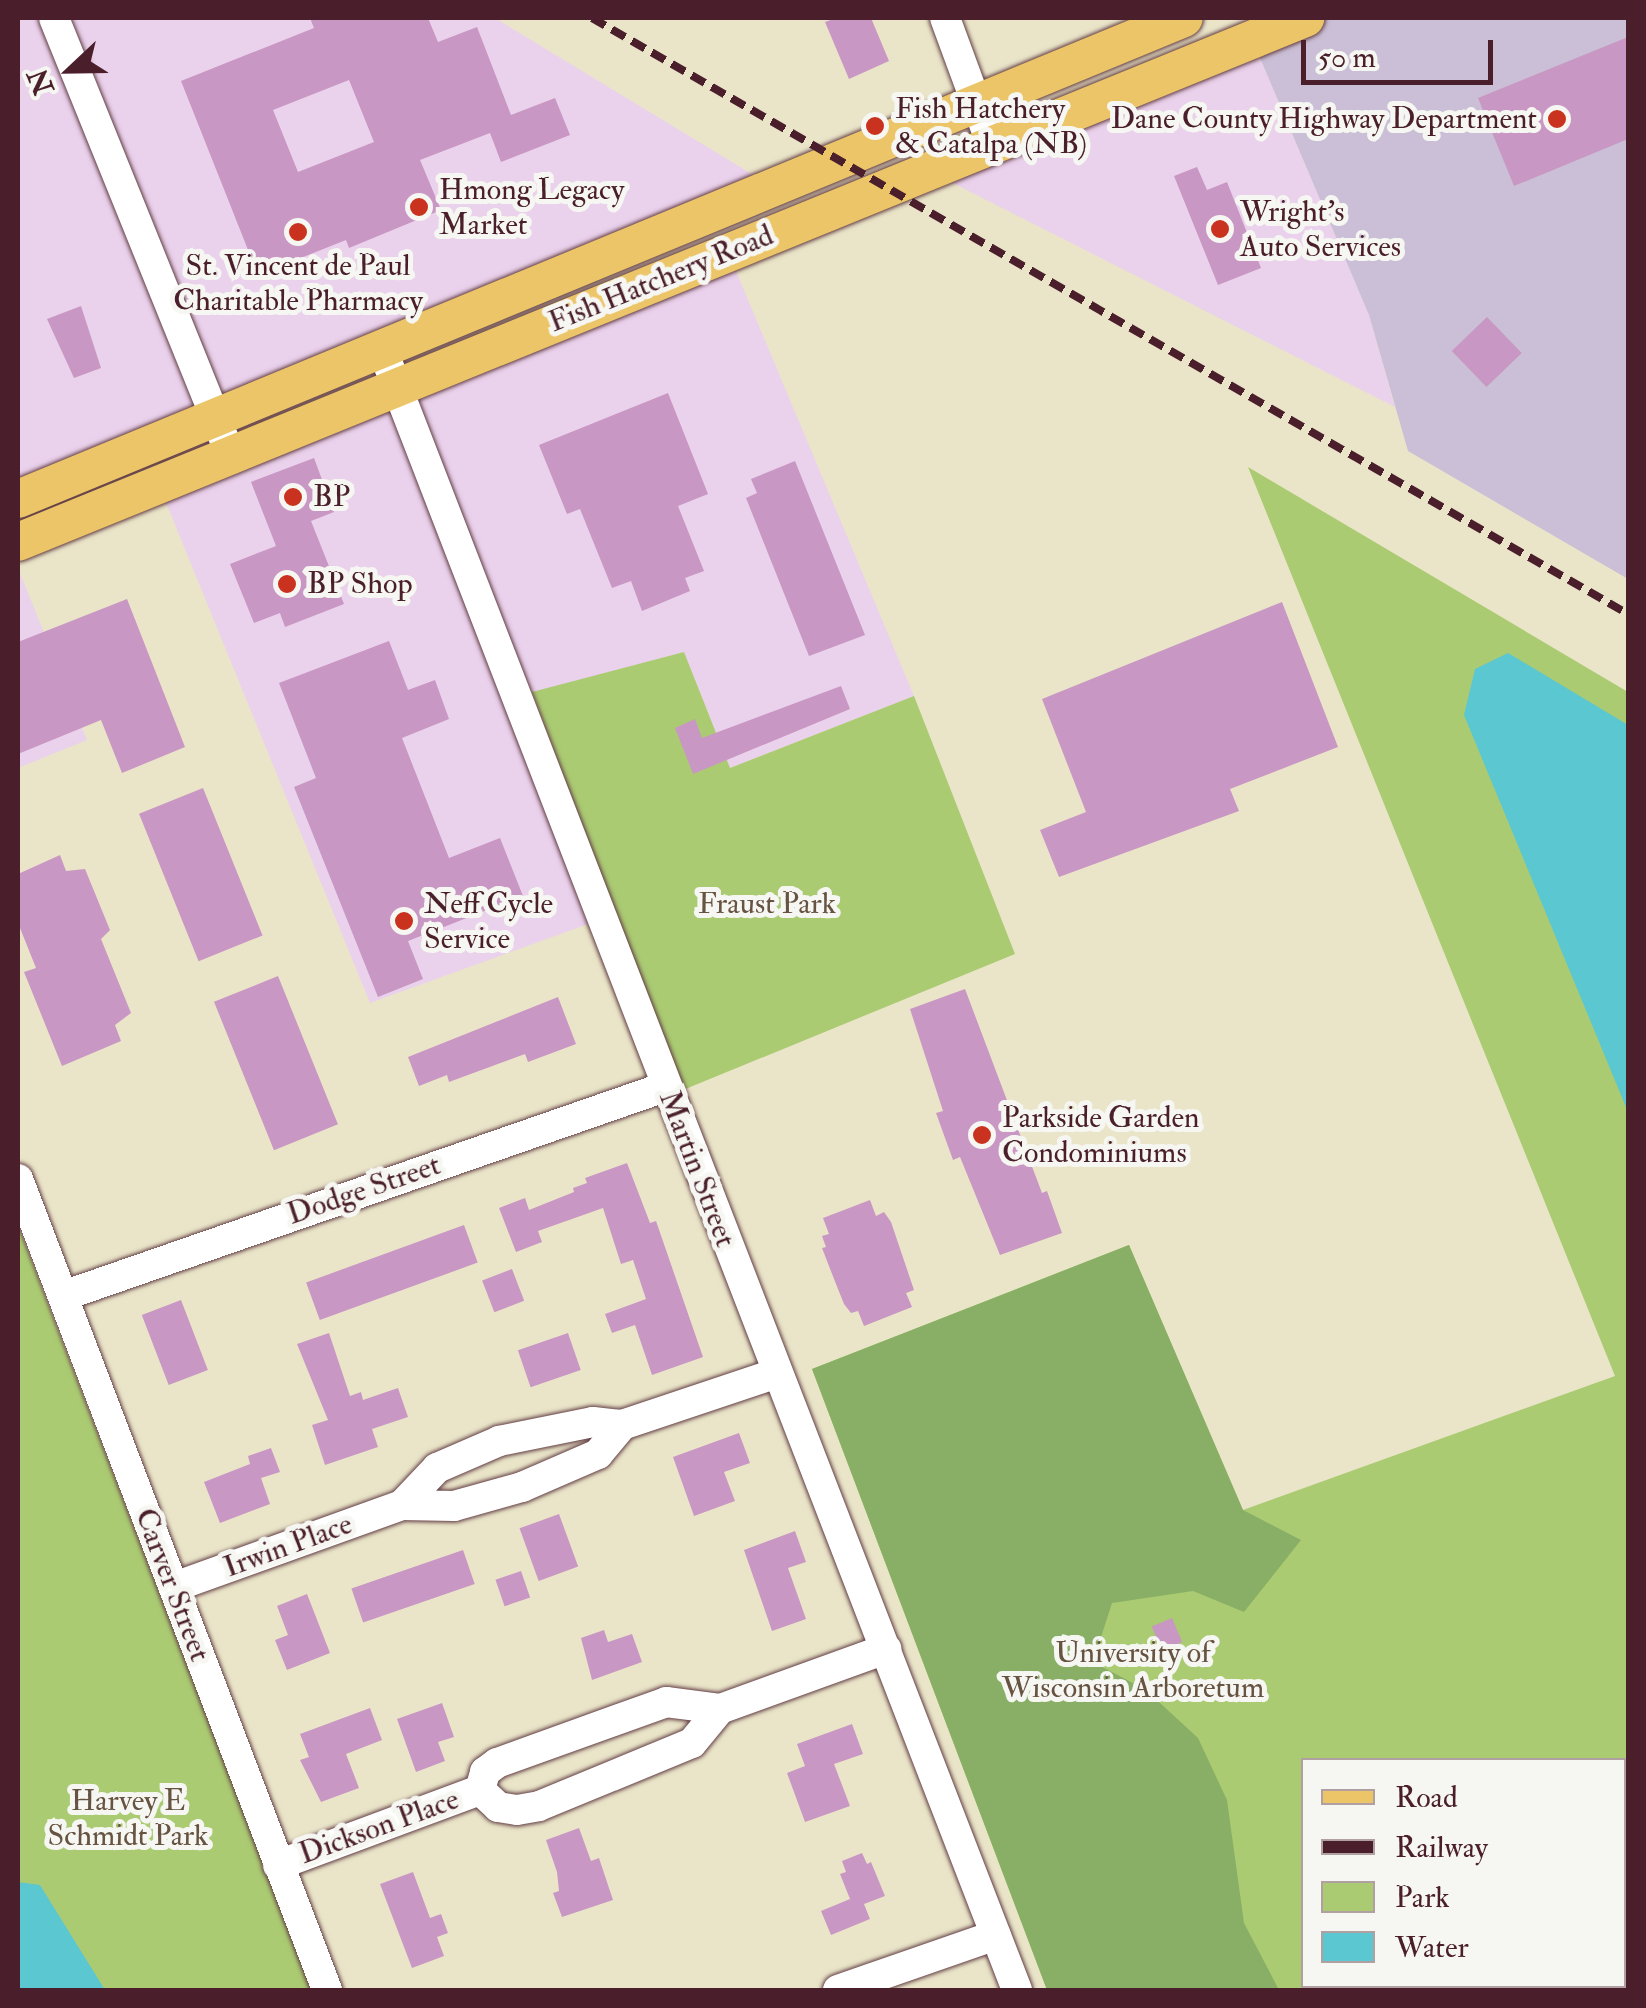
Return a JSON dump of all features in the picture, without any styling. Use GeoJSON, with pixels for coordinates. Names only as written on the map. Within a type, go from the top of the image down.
{"type":"FeatureCollection","features":[{"type":"Feature","properties":{"kind":"main road","name":"Fish Hatchery Road"},"geometry":{"type":"LineString","coordinates":[[18,498],[214,414],[1184,18]]}},
{"type":"Feature","properties":{"kind":"main road","name":"Fish Hatchery Road"},"geometry":{"type":"LineString","coordinates":[[18,542],[1305,18]]}},
{"type":"Feature","properties":{"kind":"street"},"geometry":{"type":"LineString","coordinates":[[54,18],[229,454]]}},
{"type":"Feature","properties":{"kind":"street"},"geometry":{"type":"LineString","coordinates":[[945,18],[991,143]]}},
{"type":"Feature","properties":{"kind":"street","name":"Martin Street"},"geometry":{"type":"LineString","coordinates":[[381,346],[1017,1990]]}},
{"type":"Feature","properties":{"kind":"street","name":"Dodge Street"},"geometry":{"type":"LineString","coordinates":[[63,1296],[665,1087]]}},
{"type":"Feature","properties":{"kind":"street","name":"Carver Street"},"geometry":{"type":"LineString","coordinates":[[18,1179],[326,1990]]}},
{"type":"Feature","properties":{"kind":"street","name":"Irwin Place"},"geometry":{"type":"LineString","coordinates":[[402,1504],[437,1468],[499,1442],[593,1422],[622,1425],[776,1374]]}},
{"type":"Feature","properties":{"kind":"street","name":"Irwin Place"},"geometry":{"type":"LineString","coordinates":[[174,1588],[402,1504],[454,1506],[522,1487],[598,1454],[622,1425]]}},
{"type":"Feature","properties":{"kind":"street","name":"Dickson Place"},"geometry":{"type":"LineString","coordinates":[[480,1790],[485,1772],[497,1764],[666,1702],[720,1709],[886,1649]]}},
{"type":"Feature","properties":{"kind":"street","name":"Dickson Place"},"geometry":{"type":"LineString","coordinates":[[480,1790],[498,1807],[517,1810],[539,1806],[692,1743],[720,1709]]}},
{"type":"Feature","properties":{"kind":"street","name":"Dickson Place"},"geometry":{"type":"LineString","coordinates":[[278,1865],[480,1790]]}},
{"type":"Feature","properties":{"kind":"street"},"geometry":{"type":"LineString","coordinates":[[838,1990],[996,1936]]}},
{"type":"Feature","properties":{"kind":"shaded area"},"geometry":{"type":"Polygon","coordinates":[[[18,18],[495,18],[773,187],[18,499],[18,18]]]}},
{"type":"Feature","properties":{"kind":"shaded area"},"geometry":{"type":"Polygon","coordinates":[[[1305,18],[1628,18],[1628,579],[1408,451],[1369,315],[1252,39],[1305,18]]]}},
{"type":"Feature","properties":{"kind":"shaded area"},"geometry":{"type":"Polygon","coordinates":[[[1252,39],[1369,315],[1395,407],[927,170],[1252,39]]]}},
{"type":"Feature","properties":{"kind":"shaded area"},"geometry":{"type":"Polygon","coordinates":[[[728,252],[914,696],[730,768],[684,652],[505,700],[588,924],[370,1003],[158,483],[728,252]]]}},
{"type":"Feature","properties":{"kind":"shaded area"},"geometry":{"type":"Polygon","coordinates":[[[18,568],[87,740],[18,768],[18,568]]]}},
{"type":"Feature","properties":{"kind":"green space","name":"University of Wisconsin Arboretum"},"geometry":{"type":"Polygon","coordinates":[[[1248,467],[1628,692],[1628,1990],[1047,1990],[812,1369],[1129,1245],[1243,1510],[1615,1376],[1248,467]]]}},
{"type":"Feature","properties":{"kind":"green space","name":"Fraust Park"},"geometry":{"type":"Polygon","coordinates":[[[684,652],[730,768],[914,696],[1015,954],[683,1090],[532,692],[684,652]]]}},
{"type":"Feature","properties":{"kind":"green space","name":"Harvey E Schmidt Park"},"geometry":{"type":"Polygon","coordinates":[[[18,1225],[64,1346],[312,1990],[18,1990],[18,1225]]]}},
{"type":"Feature","properties":{"kind":"green space"},"geometry":{"type":"Polygon","coordinates":[[[1129,1245],[1243,1510],[1301,1540],[1244,1612],[1193,1591],[1112,1603],[1093,1662],[1146,1690],[1198,1738],[1227,1800],[1244,1923],[1279,1990],[1047,1990],[812,1369],[1129,1245]]]}},
{"type":"Feature","properties":{"kind":"water"},"geometry":{"type":"Polygon","coordinates":[[[1508,653],[1628,725],[1628,1112],[1464,715],[1475,669],[1508,653]]]}},
{"type":"Feature","properties":{"kind":"water"},"geometry":{"type":"Polygon","coordinates":[[[18,1882],[40,1885],[105,1990],[18,1990],[18,1882]]]}},
{"type":"Feature","properties":{"kind":"building"},"geometry":{"type":"Polygon","coordinates":[[[310,18],[428,18],[438,42],[477,27],[511,115],[555,98],[570,135],[501,162],[490,133],[420,160],[441,210],[349,248],[346,240],[258,275],[181,81],[314,28],[310,18]],[[349,80],[273,110],[298,172],[374,142],[349,80]]]}},
{"type":"Feature","properties":{"kind":"building"},"geometry":{"type":"Polygon","coordinates":[[[836,18],[871,18],[889,61],[849,79],[825,22],[836,18]]]}},
{"type":"Feature","properties":{"kind":"building","name":"Dane County Highway Department"},"geometry":{"type":"Polygon","coordinates":[[[1628,37],[1628,139],[1514,186],[1478,98],[1628,37]]]}},
{"type":"Feature","properties":{"kind":"building","name":"Wright's Auto Services"},"geometry":{"type":"Polygon","coordinates":[[[1197,167],[1207,190],[1227,182],[1261,268],[1218,285],[1174,176],[1197,167]]]}},
{"type":"Feature","properties":{"kind":"building"},"geometry":{"type":"Polygon","coordinates":[[[81,306],[101,368],[74,378],[47,319],[81,306]]]}},
{"type":"Feature","properties":{"kind":"building"},"geometry":{"type":"Polygon","coordinates":[[[1487,317],[1522,353],[1486,387],[1452,351],[1487,317]]]}},
{"type":"Feature","properties":{"kind":"building"},"geometry":{"type":"Polygon","coordinates":[[[668,393],[708,494],[678,506],[704,571],[685,578],[690,591],[642,611],[631,581],[612,588],[580,509],[567,514],[539,445],[668,393]]]}},
{"type":"Feature","properties":{"kind":"building","name":"BP Shop"},"geometry":{"type":"Polygon","coordinates":[[[314,458],[334,512],[311,521],[344,604],[285,627],[280,613],[254,623],[230,564],[276,546],[251,482],[314,458]]]}},
{"type":"Feature","properties":{"kind":"building"},"geometry":{"type":"Polygon","coordinates":[[[795,461],[865,635],[809,656],[746,498],[757,493],[751,479],[795,461]]]}},
{"type":"Feature","properties":{"kind":"building"},"geometry":{"type":"Polygon","coordinates":[[[127,599],[185,747],[122,773],[101,720],[18,754],[18,642],[127,599]]]}},
{"type":"Feature","properties":{"kind":"building"},"geometry":{"type":"Polygon","coordinates":[[[1282,602],[1338,747],[1230,789],[1239,811],[1059,877],[1040,830],[1086,812],[1042,699],[1282,602]]]}},
{"type":"Feature","properties":{"kind":"building"},"geometry":{"type":"Polygon","coordinates":[[[389,641],[408,690],[435,680],[449,719],[402,738],[449,858],[500,838],[523,896],[408,941],[423,979],[378,997],[294,787],[316,778],[279,683],[389,641]]]}},
{"type":"Feature","properties":{"kind":"building"},"geometry":{"type":"Polygon","coordinates":[[[841,686],[850,709],[693,774],[675,728],[695,719],[702,738],[841,686]]]}},
{"type":"Feature","properties":{"kind":"building"},"geometry":{"type":"Polygon","coordinates":[[[203,788],[263,935],[199,961],[139,814],[203,788]]]}},
{"type":"Feature","properties":{"kind":"building"},"geometry":{"type":"Polygon","coordinates":[[[60,855],[66,871],[85,869],[110,930],[101,939],[131,1013],[115,1025],[121,1041],[62,1066],[24,972],[36,968],[18,923],[18,874],[60,855]]]}},
{"type":"Feature","properties":{"kind":"building"},"geometry":{"type":"Polygon","coordinates":[[[278,976],[338,1124],[274,1150],[214,1002],[278,976]]]}},
{"type":"Feature","properties":{"kind":"building"},"geometry":{"type":"Polygon","coordinates":[[[965,989],[1042,1193],[1047,1191],[1062,1233],[1000,1255],[960,1157],[953,1160],[936,1113],[943,1111],[910,1009],[965,989]]]}},
{"type":"Feature","properties":{"kind":"building"},"geometry":{"type":"Polygon","coordinates":[[[558,997],[576,1044],[528,1062],[525,1054],[449,1082],[447,1075],[419,1086],[408,1057],[558,997]]]}},
{"type":"Feature","properties":{"kind":"building"},"geometry":{"type":"Polygon","coordinates":[[[627,1163],[650,1223],[656,1221],[703,1357],[652,1375],[635,1325],[612,1333],[605,1314],[646,1299],[633,1260],[621,1264],[603,1208],[538,1231],[542,1242],[516,1252],[499,1208],[525,1198],[529,1210],[574,1192],[573,1188],[587,1183],[585,1178],[627,1163]]]}},
{"type":"Feature","properties":{"kind":"building"},"geometry":{"type":"Polygon","coordinates":[[[870,1200],[876,1216],[884,1212],[891,1222],[914,1290],[906,1293],[912,1307],[864,1326],[858,1311],[851,1313],[844,1304],[822,1248],[826,1247],[822,1236],[829,1234],[823,1218],[870,1200]]]}},
{"type":"Feature","properties":{"kind":"building"},"geometry":{"type":"Polygon","coordinates":[[[464,1225],[478,1263],[320,1320],[306,1282],[464,1225]]]}},
{"type":"Feature","properties":{"kind":"building"},"geometry":{"type":"Polygon","coordinates":[[[512,1269],[524,1301],[494,1312],[482,1280],[512,1269]]]}},
{"type":"Feature","properties":{"kind":"building"},"geometry":{"type":"Polygon","coordinates":[[[181,1300],[208,1370],[169,1385],[142,1315],[181,1300]]]}},
{"type":"Feature","properties":{"kind":"building"},"geometry":{"type":"Polygon","coordinates":[[[329,1333],[350,1396],[361,1392],[363,1400],[398,1388],[408,1417],[372,1429],[378,1447],[325,1465],[312,1425],[328,1420],[297,1344],[329,1333]]]}},
{"type":"Feature","properties":{"kind":"building"},"geometry":{"type":"Polygon","coordinates":[[[568,1333],[581,1370],[531,1387],[518,1350],[568,1333]]]}},
{"type":"Feature","properties":{"kind":"building"},"geometry":{"type":"Polygon","coordinates":[[[739,1433],[750,1463],[724,1472],[735,1501],[694,1516],[673,1457],[739,1433]]]}},
{"type":"Feature","properties":{"kind":"building"},"geometry":{"type":"Polygon","coordinates":[[[271,1448],[280,1472],[261,1478],[270,1504],[220,1523],[204,1482],[250,1464],[248,1456],[271,1448]]]}},
{"type":"Feature","properties":{"kind":"building"},"geometry":{"type":"Polygon","coordinates":[[[559,1514],[578,1567],[539,1581],[520,1528],[559,1514]]]}},
{"type":"Feature","properties":{"kind":"building"},"geometry":{"type":"Polygon","coordinates":[[[795,1531],[806,1562],[788,1568],[806,1619],[772,1631],[744,1550],[795,1531]]]}},
{"type":"Feature","properties":{"kind":"building"},"geometry":{"type":"Polygon","coordinates":[[[463,1550],[475,1584],[363,1622],[351,1588],[463,1550]]]}},
{"type":"Feature","properties":{"kind":"building"},"geometry":{"type":"Polygon","coordinates":[[[521,1571],[530,1597],[505,1606],[495,1580],[521,1571]]]}},
{"type":"Feature","properties":{"kind":"building"},"geometry":{"type":"Polygon","coordinates":[[[307,1594],[330,1653],[287,1670],[275,1640],[288,1635],[277,1606],[307,1594]]]}},
{"type":"Feature","properties":{"kind":"building"},"geometry":{"type":"Polygon","coordinates":[[[1172,1618],[1182,1642],[1162,1651],[1152,1627],[1172,1618]]]}},
{"type":"Feature","properties":{"kind":"building"},"geometry":{"type":"Polygon","coordinates":[[[604,1630],[608,1642],[632,1634],[642,1662],[592,1680],[581,1638],[604,1630]]]}},
{"type":"Feature","properties":{"kind":"building"},"geometry":{"type":"Polygon","coordinates":[[[442,1703],[454,1737],[438,1742],[445,1761],[416,1772],[397,1719],[442,1703]]]}},
{"type":"Feature","properties":{"kind":"building"},"geometry":{"type":"Polygon","coordinates":[[[370,1708],[382,1740],[346,1754],[359,1788],[321,1802],[300,1760],[309,1757],[300,1734],[370,1708]]]}},
{"type":"Feature","properties":{"kind":"building"},"geometry":{"type":"Polygon","coordinates":[[[852,1724],[863,1754],[834,1764],[850,1806],[805,1822],[787,1773],[805,1766],[797,1744],[852,1724]]]}},
{"type":"Feature","properties":{"kind":"building"},"geometry":{"type":"Polygon","coordinates":[[[579,1828],[591,1861],[599,1858],[613,1900],[562,1917],[553,1893],[559,1891],[557,1872],[546,1840],[579,1828]]]}},
{"type":"Feature","properties":{"kind":"building"},"geometry":{"type":"Polygon","coordinates":[[[862,1853],[867,1864],[871,1862],[885,1896],[864,1904],[870,1919],[831,1935],[821,1911],[850,1899],[840,1874],[846,1872],[842,1861],[862,1853]]]}},
{"type":"Feature","properties":{"kind":"building"},"geometry":{"type":"Polygon","coordinates":[[[413,1872],[430,1918],[441,1914],[448,1933],[437,1937],[444,1956],[412,1968],[380,1884],[413,1872]]]}},
{"type":"Feature","properties":{"kind":"railway"},"geometry":{"type":"LineString","coordinates":[[592,18],[1628,614]]}},
{"type":"Feature","properties":{"kind":"place","name":"Dane County Highway Department"},"geometry":{"type":"Point","coordinates":[1557,119]}},
{"type":"Feature","properties":{"kind":"place","name":"Fish Hatchery & Catalpa (NB)"},"geometry":{"type":"Point","coordinates":[875,126]}},
{"type":"Feature","properties":{"kind":"place","name":"Hmong Legacy Market"},"geometry":{"type":"Point","coordinates":[419,207]}},
{"type":"Feature","properties":{"kind":"place","name":"Wright's Auto Services"},"geometry":{"type":"Point","coordinates":[1220,229]}},
{"type":"Feature","properties":{"kind":"place","name":"St. Vincent de Paul Charitable Pharmacy"},"geometry":{"type":"Point","coordinates":[298,232]}},
{"type":"Feature","properties":{"kind":"place","name":"BP"},"geometry":{"type":"Point","coordinates":[293,497]}},
{"type":"Feature","properties":{"kind":"place","name":"BP Shop"},"geometry":{"type":"Point","coordinates":[287,584]}},
{"type":"Feature","properties":{"kind":"place","name":"Neff Cycle Service"},"geometry":{"type":"Point","coordinates":[404,921]}},
{"type":"Feature","properties":{"kind":"place","name":"Parkside Garden Condominiums"},"geometry":{"type":"Point","coordinates":[982,1135]}}]}
